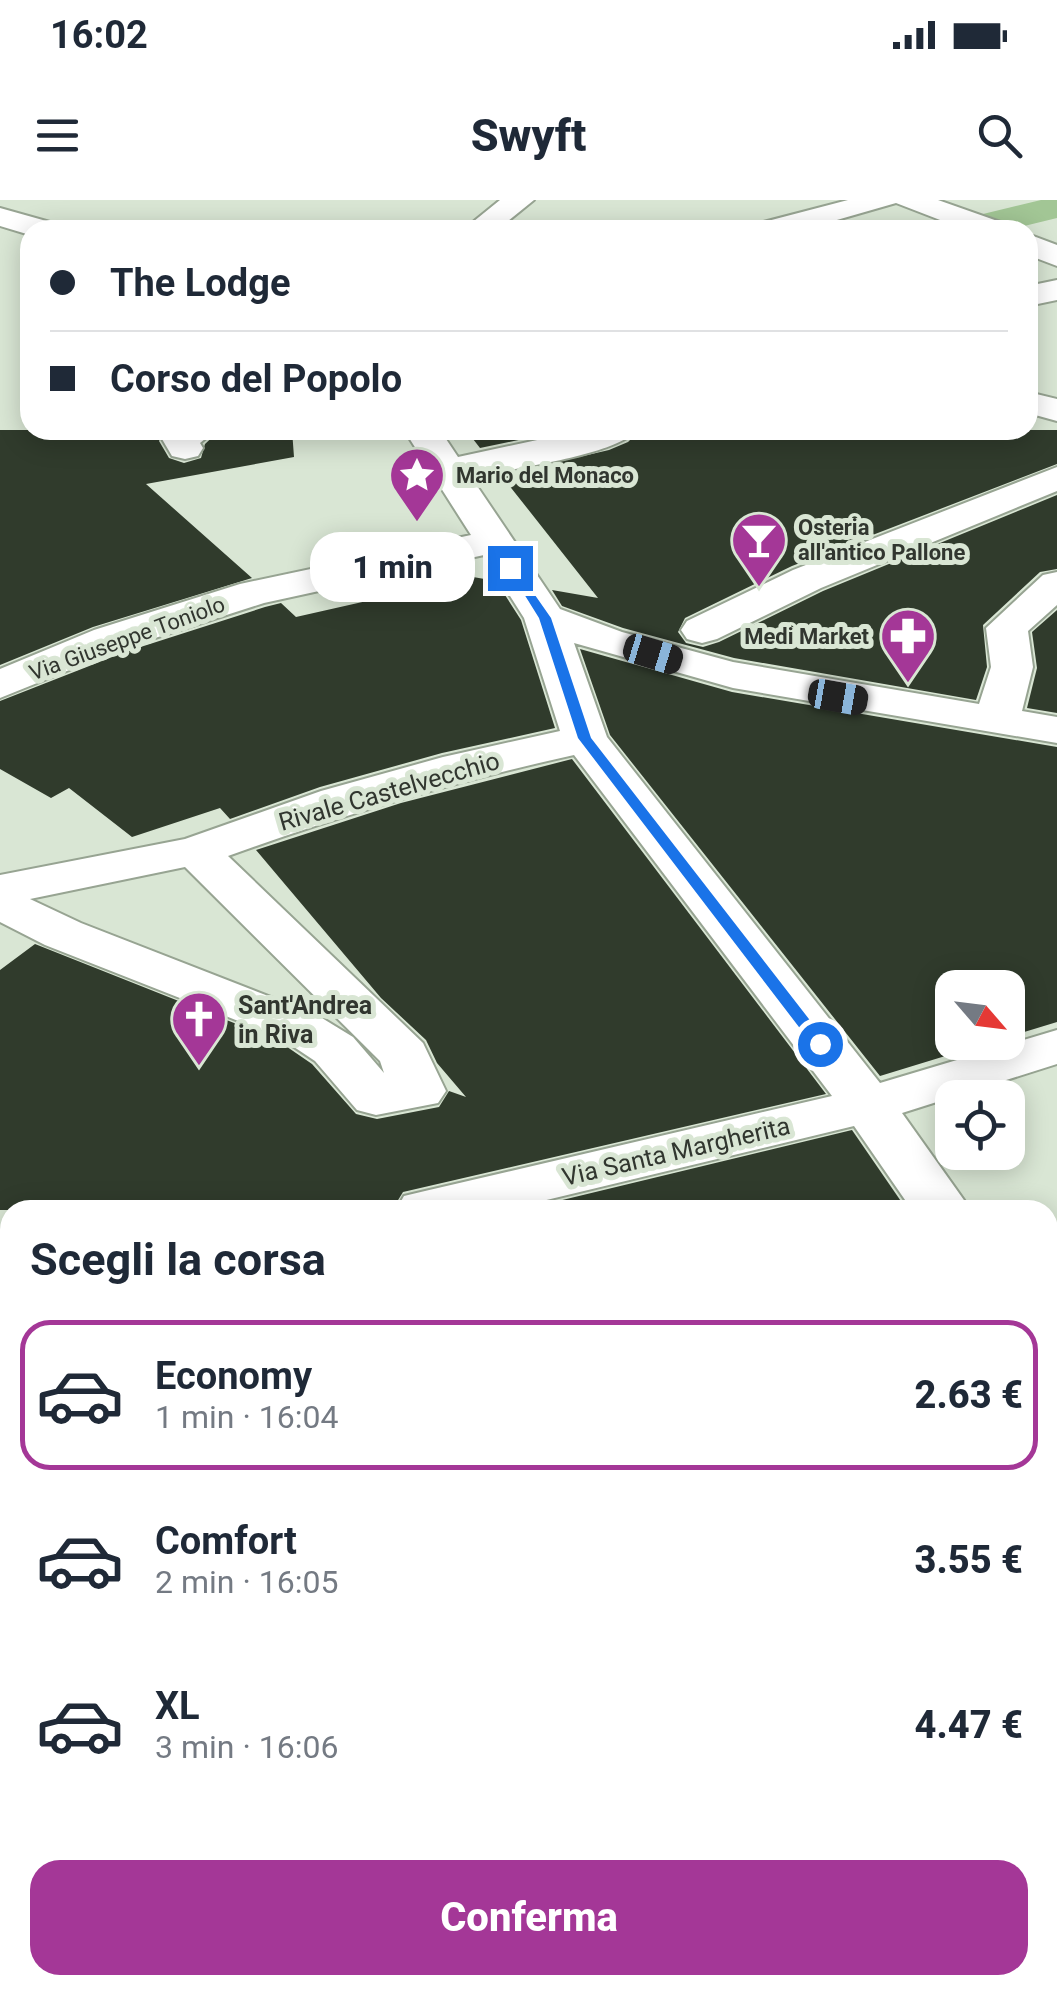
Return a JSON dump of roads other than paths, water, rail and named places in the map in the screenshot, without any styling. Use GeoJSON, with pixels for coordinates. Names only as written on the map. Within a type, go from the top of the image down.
{"type":"FeatureCollection","features":[{"type":"Feature","properties":{"kind":"street"},"geometry":{"type":"LineString","coordinates":[[0,217],[30,200]]}},
{"type":"Feature","properties":{"kind":"street"},"geometry":{"type":"LineString","coordinates":[[492,220],[519,200]]}},
{"type":"Feature","properties":{"kind":"street"},"geometry":{"type":"LineString","coordinates":[[806,220],[883,200]]}},
{"type":"Feature","properties":{"kind":"street"},"geometry":{"type":"LineString","coordinates":[[909,200],[960,210]]}},
{"type":"Feature","properties":{"kind":"street"},"geometry":{"type":"LineString","coordinates":[[428,440],[545,618],[585,738],[868,1105],[935,1200]]}},
{"type":"Feature","properties":{"kind":"street"},"geometry":{"type":"LineString","coordinates":[[448,470],[590,440]]}},
{"type":"Feature","properties":{"kind":"street"},"geometry":{"type":"LineString","coordinates":[[681,640],[807,579],[924,535],[1057,478]]}},
{"type":"Feature","properties":{"kind":"street","name":"Via Giuseppe Toniolo"},"geometry":{"type":"LineString","coordinates":[[0,685],[110,639],[254,593],[492,542]]}},
{"type":"Feature","properties":{"kind":"street"},"geometry":{"type":"LineString","coordinates":[[996,720],[1012,667],[1006,628],[1057,584]]}},
{"type":"Feature","properties":{"kind":"street"},"geometry":{"type":"LineString","coordinates":[[545,618],[681,640],[773,685],[1057,730]]}},
{"type":"Feature","properties":{"kind":"street","name":"Rivale Castelvecchio"},"geometry":{"type":"LineString","coordinates":[[0,900],[16,886],[196,851],[337,802],[459,767],[585,738]]}},
{"type":"Feature","properties":{"kind":"street"},"geometry":{"type":"LineString","coordinates":[[0,900],[63,934],[298,1026],[334,1050],[376,1098],[419,1091],[404,1055],[196,851]]}},
{"type":"Feature","properties":{"kind":"street","name":"Via Santa Margherita"},"geometry":{"type":"LineString","coordinates":[[468,1200],[868,1105],[1057,1046]]}},
{"type":"Feature","properties":{"kind":"waterway"},"geometry":{"type":"LineString","coordinates":[[1004,220],[1057,207]]}},
{"type":"Feature","properties":{"kind":"place","name":"Mario del Monaco"},"geometry":{"type":"Point","coordinates":[417,524]}},
{"type":"Feature","properties":{"kind":"place","name":"Osteria all'antico Pallone"},"geometry":{"type":"Point","coordinates":[759,589]}},
{"type":"Feature","properties":{"kind":"place","name":"Medi Market"},"geometry":{"type":"Point","coordinates":[908,685]}},
{"type":"Feature","properties":{"kind":"place","name":"Sant'Andrea in Riva"},"geometry":{"type":"Point","coordinates":[199,1068]}}]}
